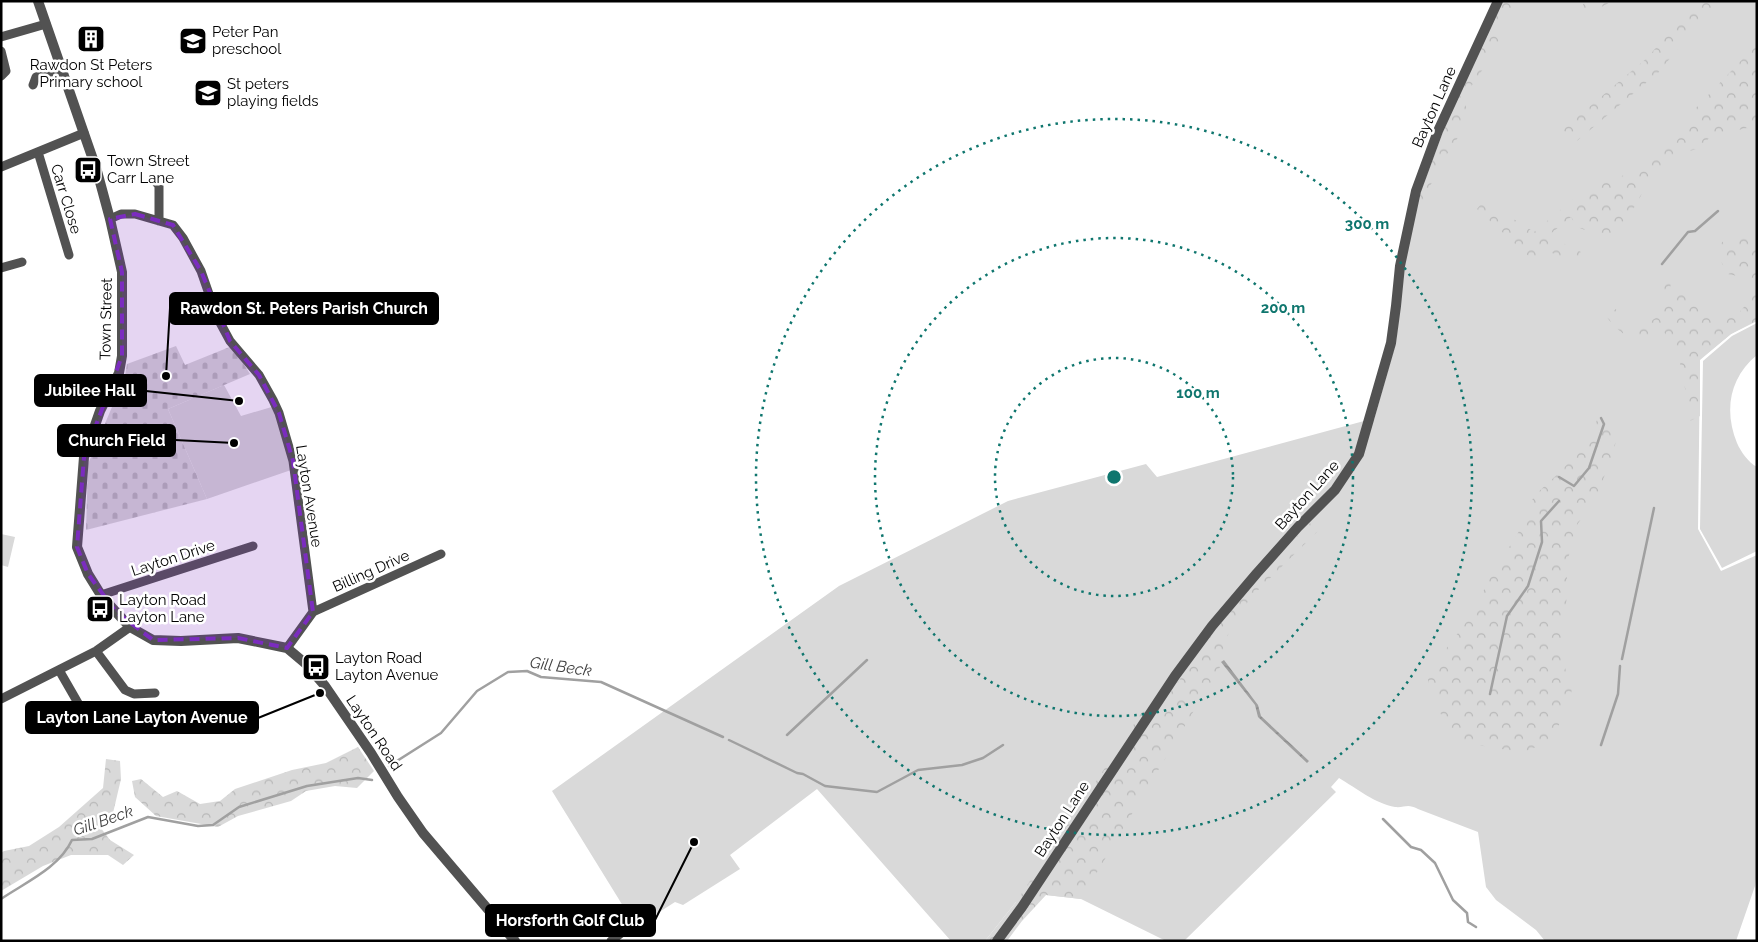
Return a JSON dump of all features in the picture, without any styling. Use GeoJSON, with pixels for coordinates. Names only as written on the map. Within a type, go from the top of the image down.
{"type":"FeatureCollection","features":[{"type":"Feature","properties":{"kind":"street","name":"Town Street"},"geometry":{"type":"LineString","coordinates":[[38,1],[97,171],[122,272],[122,356],[119,373],[100,411],[84,457],[78,547],[88,574],[101,595],[130,627]]}},
{"type":"Feature","properties":{"kind":"street","name":"Bayton Lane"},"geometry":{"type":"LineString","coordinates":[[997,941],[1022,907],[1174,676],[1212,626],[1292,534],[1335,490],[1359,454],[1391,343],[1400,266],[1416,192],[1438,131],[1498,1]]}},
{"type":"Feature","properties":{"kind":"street"},"geometry":{"type":"LineString","coordinates":[[1,37],[46,24]]}},
{"type":"Feature","properties":{"kind":"street"},"geometry":{"type":"LineString","coordinates":[[1,51],[6,71],[1,76]]}},
{"type":"Feature","properties":{"kind":"street"},"geometry":{"type":"LineString","coordinates":[[33,85],[36,77],[62,69]]}},
{"type":"Feature","properties":{"kind":"street"},"geometry":{"type":"LineString","coordinates":[[1,167],[84,133]]}},
{"type":"Feature","properties":{"kind":"street","name":"Carr Close"},"geometry":{"type":"LineString","coordinates":[[38,152],[69,255]]}},
{"type":"Feature","properties":{"kind":"street"},"geometry":{"type":"LineString","coordinates":[[155,181],[159,186],[158,221]]}},
{"type":"Feature","properties":{"kind":"street","name":"Layton Avenue"},"geometry":{"type":"LineString","coordinates":[[110,219],[122,214],[135,214],[173,225],[183,238],[201,271],[217,317],[230,342],[259,375],[279,413],[293,461],[313,612]]}},
{"type":"Feature","properties":{"kind":"street"},"geometry":{"type":"LineString","coordinates":[[1,268],[22,262]]}},
{"type":"Feature","properties":{"kind":"street","name":"Layton Drive"},"geometry":{"type":"LineString","coordinates":[[101,595],[253,546]]}},
{"type":"Feature","properties":{"kind":"street","name":"Billing Drive"},"geometry":{"type":"LineString","coordinates":[[313,612],[441,554]]}},
{"type":"Feature","properties":{"kind":"street"},"geometry":{"type":"LineString","coordinates":[[287,648],[313,612]]}},
{"type":"Feature","properties":{"kind":"street"},"geometry":{"type":"LineString","coordinates":[[3,695],[96,651],[130,627]]}},
{"type":"Feature","properties":{"kind":"street","name":"Layton Road"},"geometry":{"type":"LineString","coordinates":[[130,627],[153,640],[162,642],[238,638],[287,648],[306,664],[325,686],[423,833],[515,941]]}},
{"type":"Feature","properties":{"kind":"street"},"geometry":{"type":"LineString","coordinates":[[96,651],[119,683],[129,693],[155,693]]}},
{"type":"Feature","properties":{"kind":"street"},"geometry":{"type":"LineString","coordinates":[[59,670],[78,703]]}},
{"type":"Feature","properties":{"kind":"street"},"geometry":{"type":"LineString","coordinates":[[611,941],[634,923]]}},
{"type":"Feature","properties":{"kind":"highlighted area"},"geometry":{"type":"Polygon","coordinates":[[[135,214],[173,225],[201,271],[230,341],[259,375],[279,413],[293,461],[313,612],[287,648],[238,638],[153,640],[116,612],[88,574],[77,547],[84,457],[122,356],[122,272],[110,219],[135,214]]]}},
{"type":"Feature","properties":{"kind":"green space"},"geometry":{"type":"Polygon","coordinates":[[[1503,1],[1757,1],[1757,320],[1731,334],[1700,360],[1698,529],[1721,571],[1757,555],[1757,870],[1755,886],[1736,941],[1545,941],[1536,930],[1496,900],[1486,887],[1478,832],[1411,806],[1395,807],[1381,803],[1339,778],[1331,787],[1336,792],[1184,941],[1166,941],[1081,899],[1046,895],[1016,902],[985,941],[951,941],[817,789],[730,855],[740,869],[683,905],[675,902],[636,927],[552,791],[839,586],[1008,501],[1146,464],[1157,477],[1364,421],[1374,420],[1396,342],[1404,267],[1419,196],[1503,1]]]}},
{"type":"Feature","properties":{"kind":"green space"},"geometry":{"type":"Polygon","coordinates":[[[1503,1],[1522,1],[1520,5],[1508,11],[1497,30],[1502,41],[1464,97],[1468,117],[1460,126],[1459,136],[1445,157],[1427,192],[1418,216],[1415,215],[1419,196],[1453,105],[1503,1]]]}},
{"type":"Feature","properties":{"kind":"green space"},"geometry":{"type":"Polygon","coordinates":[[[1585,1],[1626,1],[1621,11],[1609,3],[1590,13],[1584,24],[1575,20],[1585,1]]]}},
{"type":"Feature","properties":{"kind":"green space"},"geometry":{"type":"Polygon","coordinates":[[[1697,1],[1717,1],[1658,73],[1572,145],[1563,129],[1647,58],[1697,1]]]}},
{"type":"Feature","properties":{"kind":"green space"},"geometry":{"type":"Polygon","coordinates":[[[1757,44],[1757,135],[1747,128],[1712,136],[1696,149],[1684,153],[1647,185],[1623,227],[1604,237],[1577,227],[1571,217],[1548,236],[1581,252],[1576,263],[1545,250],[1537,264],[1477,209],[1484,200],[1534,232],[1588,187],[1634,172],[1656,149],[1683,134],[1691,113],[1757,44]]]}},
{"type":"Feature","properties":{"kind":"green space"},"geometry":{"type":"Polygon","coordinates":[[[1739,235],[1757,242],[1757,321],[1731,334],[1700,359],[1700,416],[1690,421],[1689,399],[1681,377],[1680,361],[1663,330],[1644,343],[1632,339],[1623,333],[1606,316],[1616,309],[1626,324],[1642,327],[1663,313],[1665,268],[1670,268],[1671,301],[1681,293],[1703,312],[1723,316],[1737,315],[1750,300],[1754,289],[1746,278],[1728,274],[1715,251],[1724,240],[1739,235]]]}},
{"type":"Feature","properties":{"kind":"green space"},"geometry":{"type":"Polygon","coordinates":[[[1757,323],[1757,355],[1740,374],[1735,385],[1730,407],[1733,431],[1737,443],[1745,457],[1757,467],[1757,551],[1722,568],[1700,529],[1703,361],[1732,336],[1757,323]]]}},
{"type":"Feature","properties":{"kind":"green space"},"geometry":{"type":"Polygon","coordinates":[[[176,346],[185,365],[232,346],[250,374],[168,409],[207,499],[86,530],[88,464],[125,376],[127,364],[176,346]]]}},
{"type":"Feature","properties":{"kind":"green space"},"geometry":{"type":"Polygon","coordinates":[[[224,385],[241,416],[275,406],[294,469],[207,499],[168,409],[224,385]]]}},
{"type":"Feature","properties":{"kind":"green space"},"geometry":{"type":"Polygon","coordinates":[[[1605,415],[1610,416],[1614,426],[1616,440],[1614,450],[1597,496],[1577,525],[1567,563],[1567,596],[1561,647],[1566,672],[1573,685],[1569,702],[1558,727],[1550,738],[1534,748],[1523,752],[1487,747],[1465,741],[1458,737],[1442,717],[1428,683],[1428,673],[1470,617],[1491,576],[1518,533],[1534,496],[1563,469],[1587,441],[1597,420],[1605,415]]]}},
{"type":"Feature","properties":{"kind":"green space"},"geometry":{"type":"Polygon","coordinates":[[[1317,516],[1324,525],[1250,598],[1226,638],[1226,657],[1081,899],[1046,895],[1007,941],[985,941],[1016,902],[1146,706],[1172,691],[1215,627],[1317,516]]]}},
{"type":"Feature","properties":{"kind":"green space"},"geometry":{"type":"Polygon","coordinates":[[[1,534],[15,537],[8,567],[1,565],[1,534]]]}},
{"type":"Feature","properties":{"kind":"green space"},"geometry":{"type":"Polygon","coordinates":[[[358,747],[374,771],[357,788],[335,786],[306,791],[291,801],[238,816],[218,827],[156,816],[135,797],[132,781],[141,779],[163,797],[177,791],[200,804],[220,801],[235,789],[292,770],[326,763],[358,747]]]}},
{"type":"Feature","properties":{"kind":"green space"},"geometry":{"type":"Polygon","coordinates":[[[106,759],[120,761],[121,779],[113,813],[100,827],[110,840],[134,855],[123,865],[108,855],[71,855],[43,866],[1,891],[1,853],[29,846],[59,827],[103,788],[106,759]]]}},
{"type":"Feature","properties":{"kind":"water"},"geometry":{"type":"Polygon","coordinates":[[[1224,660],[1258,705],[1261,716],[1309,761],[1307,763],[1258,717],[1255,705],[1221,662],[1224,660]]]}},
{"type":"Feature","properties":{"kind":"waterway"},"geometry":{"type":"LineString","coordinates":[[1662,264],[1688,232],[1695,231],[1718,211]]}},
{"type":"Feature","properties":{"kind":"waterway"},"geometry":{"type":"LineString","coordinates":[[1559,477],[1574,486],[1589,468],[1604,424],[1601,418]]}},
{"type":"Feature","properties":{"kind":"waterway"},"geometry":{"type":"LineString","coordinates":[[1490,694],[1507,616],[1528,586],[1542,542],[1541,521],[1559,501]]}},
{"type":"Feature","properties":{"kind":"waterway"},"geometry":{"type":"LineString","coordinates":[[1622,659],[1654,508]]}},
{"type":"Feature","properties":{"kind":"waterway"},"geometry":{"type":"LineString","coordinates":[[787,735],[867,660]]}},
{"type":"Feature","properties":{"kind":"waterway"},"geometry":{"type":"LineString","coordinates":[[1601,745],[1618,694],[1620,666]]}},
{"type":"Feature","properties":{"kind":"waterway","name":"Gill Beck"},"geometry":{"type":"LineString","coordinates":[[389,766],[441,733],[477,691],[508,672],[527,671],[541,677],[601,682],[723,737]]}},
{"type":"Feature","properties":{"kind":"waterway","name":"Gill Beck"},"geometry":{"type":"LineString","coordinates":[[729,740],[825,786],[877,792],[918,770],[962,765],[983,758],[1003,745]]}},
{"type":"Feature","properties":{"kind":"waterway","name":"Gill Beck"},"geometry":{"type":"LineString","coordinates":[[1,899],[59,859],[72,840],[92,839],[148,817],[198,826],[213,825],[239,807],[307,786],[358,778],[372,780]]}},
{"type":"Feature","properties":{"kind":"waterway"},"geometry":{"type":"LineString","coordinates":[[1383,819],[1411,847],[1421,850],[1435,863],[1453,900],[1467,913],[1468,922],[1476,927]]}},
{"type":"Feature","properties":{"kind":"place","name":"Rawdon St Peters Primary school"},"geometry":{"type":"Point","coordinates":[91,39]}},
{"type":"Feature","properties":{"kind":"place","name":"Peter Pan preschool"},"geometry":{"type":"Point","coordinates":[193,41]}},
{"type":"Feature","properties":{"kind":"place","name":"St peters playing fields"},"geometry":{"type":"Point","coordinates":[208,93]}},
{"type":"Feature","properties":{"kind":"place","name":"Town Street Carr Lane"},"geometry":{"type":"Point","coordinates":[88,170]}},
{"type":"Feature","properties":{"kind":"place","name":"Rawdon St. Peters Parish Church"},"geometry":{"type":"Point","coordinates":[166,376]}},
{"type":"Feature","properties":{"kind":"place","name":"Jubilee Hall"},"geometry":{"type":"Point","coordinates":[239,401]}},
{"type":"Feature","properties":{"kind":"place","name":"Church Field"},"geometry":{"type":"Point","coordinates":[234,443]}},
{"type":"Feature","properties":{"kind":"place","name":"Layton Road Layton Lane"},"geometry":{"type":"Point","coordinates":[100,609]}},
{"type":"Feature","properties":{"kind":"place","name":"Layton Road Layton Avenue"},"geometry":{"type":"Point","coordinates":[316,667]}},
{"type":"Feature","properties":{"kind":"place","name":"Layton Lane Layton Avenue"},"geometry":{"type":"Point","coordinates":[320,693]}},
{"type":"Feature","properties":{"kind":"place","name":"Horsforth Golf Club"},"geometry":{"type":"Point","coordinates":[694,842]}}]}
